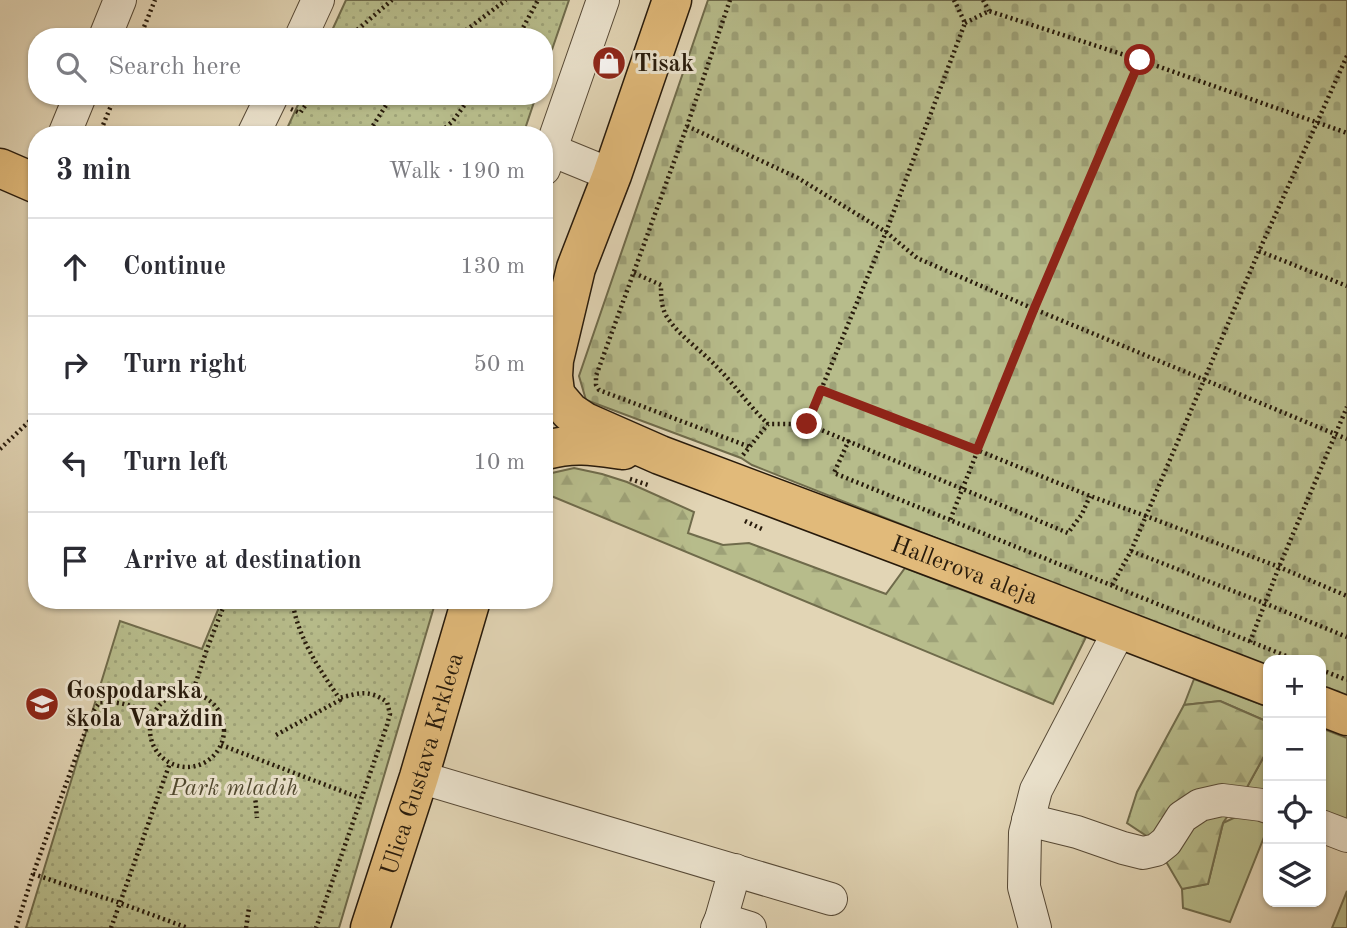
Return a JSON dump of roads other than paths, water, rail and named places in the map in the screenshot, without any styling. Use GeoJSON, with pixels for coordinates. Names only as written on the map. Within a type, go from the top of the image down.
{"type":"FeatureCollection","features":[{"type":"Feature","properties":{"kind":"main road"},"geometry":{"type":"LineString","coordinates":[[553,441],[560,426],[561,412],[553,390],[554,360],[576,268],[673,0]]}},
{"type":"Feature","properties":{"kind":"main road"},"geometry":{"type":"LineString","coordinates":[[0,168],[28,180]]}},
{"type":"Feature","properties":{"kind":"main road"},"geometry":{"type":"LineString","coordinates":[[553,304],[576,268]]}},
{"type":"Feature","properties":{"kind":"main road","name":"Hallerova aleja"},"geometry":{"type":"LineString","coordinates":[[553,390],[570,412],[656,471]]}},
{"type":"Feature","properties":{"kind":"main road","name":"Hallerova aleja"},"geometry":{"type":"LineString","coordinates":[[553,448],[584,444],[656,471],[1110,612],[1263,684]]}},
{"type":"Feature","properties":{"kind":"main road","name":"Ulica Gustava Krkleca"},"geometry":{"type":"LineString","coordinates":[[370,928],[419,777],[468,609]]}},
{"type":"Feature","properties":{"kind":"main road"},"geometry":{"type":"LineString","coordinates":[[1326,708],[1347,716]]}},
{"type":"Feature","properties":{"kind":"lane"},"geometry":{"type":"LineString","coordinates":[[109,28],[120,0]]}},
{"type":"Feature","properties":{"kind":"lane"},"geometry":{"type":"LineString","coordinates":[[304,28],[318,0]]}},
{"type":"Feature","properties":{"kind":"lane"},"geometry":{"type":"LineString","coordinates":[[553,143],[603,0]]}},
{"type":"Feature","properties":{"kind":"lane"},"geometry":{"type":"LineString","coordinates":[[68,126],[76,105]]}},
{"type":"Feature","properties":{"kind":"lane"},"geometry":{"type":"LineString","coordinates":[[257,126],[268,105]]}},
{"type":"Feature","properties":{"kind":"lane"},"geometry":{"type":"LineString","coordinates":[[553,161],[612,174]]}},
{"type":"Feature","properties":{"kind":"lane"},"geometry":{"type":"LineString","coordinates":[[1035,928],[1024,887],[1025,833],[1028,820],[1036,790],[1110,612]]}},
{"type":"Feature","properties":{"kind":"lane"},"geometry":{"type":"LineString","coordinates":[[419,777],[831,899]]}},
{"type":"Feature","properties":{"kind":"lane"},"geometry":{"type":"LineString","coordinates":[[1028,820],[1143,853],[1156,850],[1166,842],[1182,817],[1200,805],[1222,800],[1263,805]]}},
{"type":"Feature","properties":{"kind":"lane"},"geometry":{"type":"LineString","coordinates":[[1326,828],[1347,836]]}},
{"type":"Feature","properties":{"kind":"lane"},"geometry":{"type":"LineString","coordinates":[[730,925],[735,870]]}},
{"type":"Feature","properties":{"kind":"place","name":"Tisak"},"geometry":{"type":"Point","coordinates":[609,63]}},
{"type":"Feature","properties":{"kind":"place","name":"Gospodarska škola Varaždin"},"geometry":{"type":"Point","coordinates":[42,704]}},
{"type":"Feature","properties":{"kind":"park label","name":"Park mladih"},"geometry":{"type":"Point","coordinates":[234,787]}}]}
